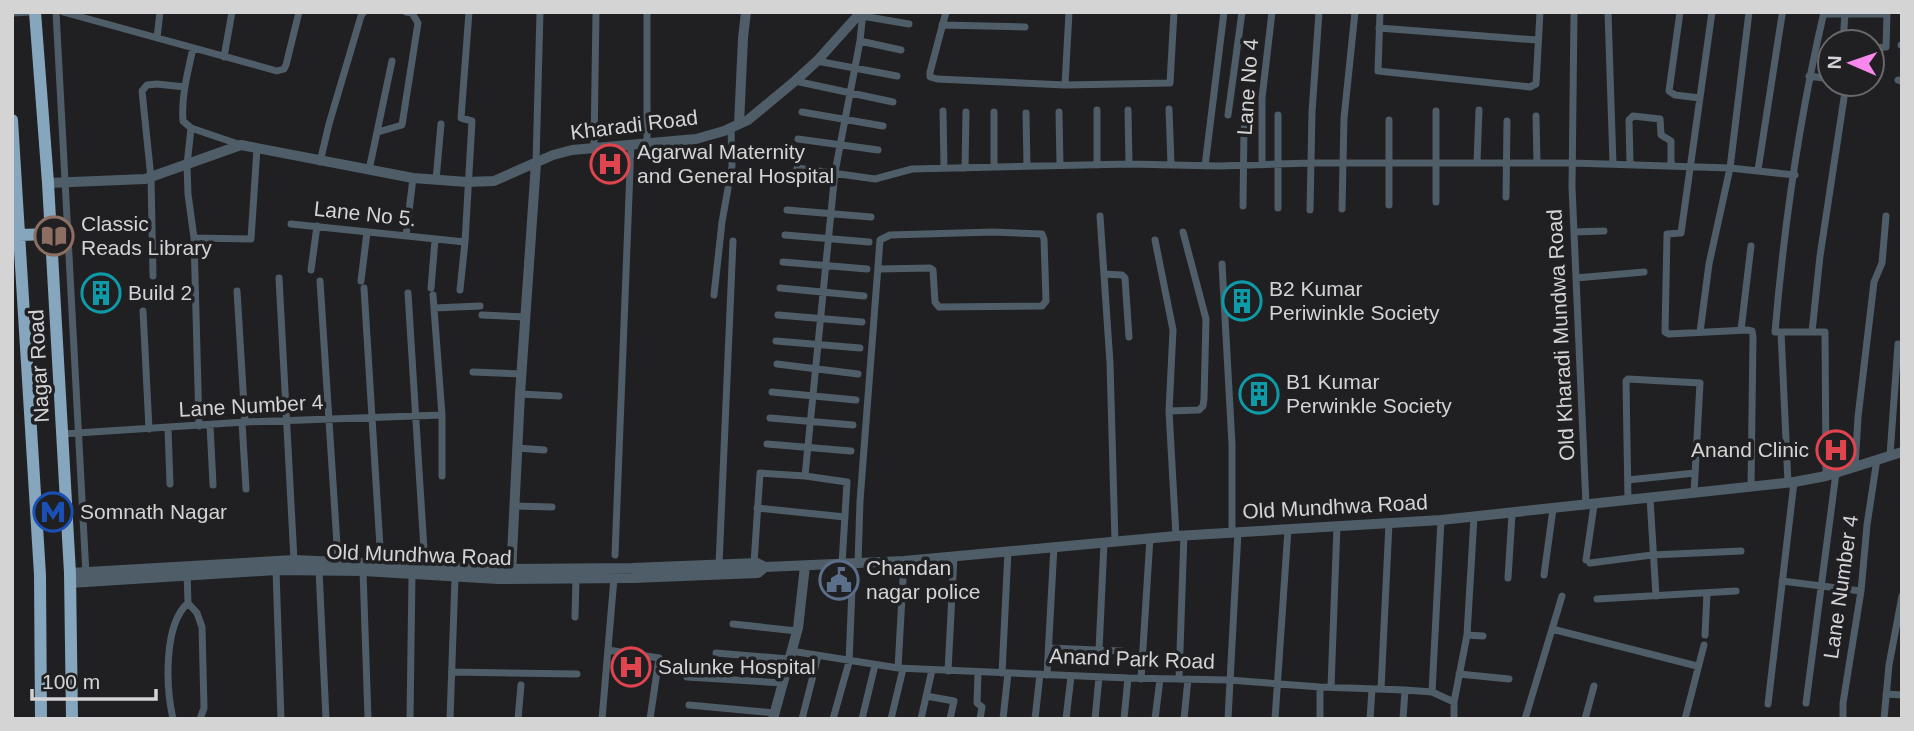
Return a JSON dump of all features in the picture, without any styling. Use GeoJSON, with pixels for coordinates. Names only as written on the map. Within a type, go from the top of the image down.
{"type":"FeatureCollection","features":[{"type":"Feature","properties":{"kind":"highway","name":"Nagar Road"},"geometry":{"type":"LineString","coordinates":[[33,12],[48,183],[70,578],[72,719]]}},
{"type":"Feature","properties":{"kind":"highway","name":"Nagar Road"},"geometry":{"type":"LineString","coordinates":[[12,120],[40,575],[41,719]]}},
{"type":"Feature","properties":{"kind":"highway"},"geometry":{"type":"LineString","coordinates":[[19,235],[51,234]]}},
{"type":"Feature","properties":{"kind":"street"},"geometry":{"type":"LineString","coordinates":[[12,13],[33,12]]}},
{"type":"Feature","properties":{"kind":"street"},"geometry":{"type":"LineString","coordinates":[[56,12],[86,577]]}},
{"type":"Feature","properties":{"kind":"street"},"geometry":{"type":"LineString","coordinates":[[63,12],[274,71],[284,69],[299,12]]}},
{"type":"Feature","properties":{"kind":"street"},"geometry":{"type":"LineString","coordinates":[[157,38],[160,12]]}},
{"type":"Feature","properties":{"kind":"street"},"geometry":{"type":"LineString","coordinates":[[224,57],[232,12]]}},
{"type":"Feature","properties":{"kind":"street"},"geometry":{"type":"LineString","coordinates":[[320,162],[332,112],[364,12]]}},
{"type":"Feature","properties":{"kind":"street"},"geometry":{"type":"LineString","coordinates":[[378,132],[402,125],[418,23],[412,13],[406,12]]}},
{"type":"Feature","properties":{"kind":"street"},"geometry":{"type":"LineString","coordinates":[[460,290],[472,121],[461,118],[469,12]]}},
{"type":"Feature","properties":{"kind":"street"},"geometry":{"type":"LineString","coordinates":[[511,574],[536,163],[541,12]]}},
{"type":"Feature","properties":{"kind":"street"},"geometry":{"type":"LineString","coordinates":[[594,147],[596,12]]}},
{"type":"Feature","properties":{"kind":"street"},"geometry":{"type":"LineString","coordinates":[[646,143],[647,12]]}},
{"type":"Feature","properties":{"kind":"street"},"geometry":{"type":"LineString","coordinates":[[714,295],[722,222],[732,166],[747,12]]}},
{"type":"Feature","properties":{"kind":"street"},"geometry":{"type":"LineString","coordinates":[[946,12],[930,77],[1065,85],[1170,83],[1174,12]]}},
{"type":"Feature","properties":{"kind":"street"},"geometry":{"type":"LineString","coordinates":[[1065,85],[1069,12]]}},
{"type":"Feature","properties":{"kind":"street"},"geometry":{"type":"LineString","coordinates":[[1205,166],[1224,12]]}},
{"type":"Feature","properties":{"kind":"street"},"geometry":{"type":"LineString","coordinates":[[1228,116],[1242,12]]}},
{"type":"Feature","properties":{"kind":"street","name":"Lane No 4"},"geometry":{"type":"LineString","coordinates":[[1262,165],[1262,98],[1272,12]]}},
{"type":"Feature","properties":{"kind":"street"},"geometry":{"type":"LineString","coordinates":[[1310,210],[1319,12]]}},
{"type":"Feature","properties":{"kind":"street"},"geometry":{"type":"LineString","coordinates":[[1342,209],[1344,118],[1355,12]]}},
{"type":"Feature","properties":{"kind":"street"},"geometry":{"type":"LineString","coordinates":[[1380,12],[1378,71],[1530,87],[1536,84],[1540,12]]}},
{"type":"Feature","properties":{"kind":"street","name":"Old Kharadi Mundwa Road"},"geometry":{"type":"LineString","coordinates":[[1574,12],[1572,163],[1590,505],[1588,561],[1652,555]]}},
{"type":"Feature","properties":{"kind":"street"},"geometry":{"type":"LineString","coordinates":[[1608,12],[1613,164]]}},
{"type":"Feature","properties":{"kind":"street"},"geometry":{"type":"LineString","coordinates":[[1680,12],[1669,91],[1675,95],[1700,98]]}},
{"type":"Feature","properties":{"kind":"street"},"geometry":{"type":"LineString","coordinates":[[1712,12],[1681,233],[1667,234],[1664,327],[1669,334],[1752,331],[1751,487]]}},
{"type":"Feature","properties":{"kind":"street"},"geometry":{"type":"LineString","coordinates":[[1700,332],[1709,264],[1730,168],[1749,12]]}},
{"type":"Feature","properties":{"kind":"street"},"geometry":{"type":"LineString","coordinates":[[805,476],[830,212],[839,144],[860,41],[862,13],[909,24]]}},
{"type":"Feature","properties":{"kind":"street","name":"Kharadi Road"},"geometry":{"type":"LineString","coordinates":[[241,145],[320,162],[413,177],[467,182],[494,181],[553,155],[594,147],[696,139],[748,120],[795,82],[862,13]]}},
{"type":"Feature","properties":{"kind":"street"},"geometry":{"type":"LineString","coordinates":[[1806,703],[1821,586],[1831,475],[1825,332],[1775,332],[1779,285],[1809,76],[1824,13],[1887,15],[1886,47]]}},
{"type":"Feature","properties":{"kind":"street"},"geometry":{"type":"LineString","coordinates":[[1758,170],[1782,15]]}},
{"type":"Feature","properties":{"kind":"street"},"geometry":{"type":"LineString","coordinates":[[1844,28],[1845,15]]}},
{"type":"Feature","properties":{"kind":"street"},"geometry":{"type":"LineString","coordinates":[[942,25],[1025,27]]}},
{"type":"Feature","properties":{"kind":"street"},"geometry":{"type":"LineString","coordinates":[[1379,28],[1537,40]]}},
{"type":"Feature","properties":{"kind":"street"},"geometry":{"type":"LineString","coordinates":[[860,41],[901,50]]}},
{"type":"Feature","properties":{"kind":"street"},"geometry":{"type":"LineString","coordinates":[[193,48],[185,87],[183,121],[191,128],[241,145]]}},
{"type":"Feature","properties":{"kind":"street"},"geometry":{"type":"LineString","coordinates":[[369,170],[392,61]]}},
{"type":"Feature","properties":{"kind":"street"},"geometry":{"type":"LineString","coordinates":[[817,61],[897,76]]}},
{"type":"Feature","properties":{"kind":"street"},"geometry":{"type":"LineString","coordinates":[[1809,76],[1816,77]]}},
{"type":"Feature","properties":{"kind":"street"},"geometry":{"type":"LineString","coordinates":[[795,82],[893,102]]}},
{"type":"Feature","properties":{"kind":"street"},"geometry":{"type":"LineString","coordinates":[[153,276],[150,178],[142,91],[147,85],[157,84],[185,87]]}},
{"type":"Feature","properties":{"kind":"street"},"geometry":{"type":"LineString","coordinates":[[1812,332],[1820,256],[1844,98]]}},
{"type":"Feature","properties":{"kind":"street"},"geometry":{"type":"LineString","coordinates":[[1169,109],[1171,164]]}},
{"type":"Feature","properties":{"kind":"street"},"geometry":{"type":"LineString","coordinates":[[1097,110],[1097,165]]}},
{"type":"Feature","properties":{"kind":"street"},"geometry":{"type":"LineString","coordinates":[[1128,110],[1129,163]]}},
{"type":"Feature","properties":{"kind":"street"},"geometry":{"type":"LineString","coordinates":[[1477,162],[1479,110]]}},
{"type":"Feature","properties":{"kind":"street"},"geometry":{"type":"LineString","coordinates":[[943,111],[944,168]]}},
{"type":"Feature","properties":{"kind":"street"},"geometry":{"type":"LineString","coordinates":[[1436,111],[1436,202]]}},
{"type":"Feature","properties":{"kind":"street"},"geometry":{"type":"LineString","coordinates":[[802,112],[883,127]]}},
{"type":"Feature","properties":{"kind":"street"},"geometry":{"type":"LineString","coordinates":[[965,168],[966,112]]}},
{"type":"Feature","properties":{"kind":"street"},"geometry":{"type":"LineString","coordinates":[[994,112],[994,167]]}},
{"type":"Feature","properties":{"kind":"street"},"geometry":{"type":"LineString","coordinates":[[1059,112],[1060,165]]}},
{"type":"Feature","properties":{"kind":"street"},"geometry":{"type":"LineString","coordinates":[[1026,113],[1027,166]]}},
{"type":"Feature","properties":{"kind":"street"},"geometry":{"type":"LineString","coordinates":[[1278,115],[1278,208]]}},
{"type":"Feature","properties":{"kind":"street"},"geometry":{"type":"LineString","coordinates":[[1536,116],[1537,163]]}},
{"type":"Feature","properties":{"kind":"street"},"geometry":{"type":"LineString","coordinates":[[1630,164],[1629,120],[1633,116],[1660,119],[1661,135],[1671,141],[1671,166]]}},
{"type":"Feature","properties":{"kind":"street"},"geometry":{"type":"LineString","coordinates":[[1389,120],[1389,205]]}},
{"type":"Feature","properties":{"kind":"street"},"geometry":{"type":"LineString","coordinates":[[1506,197],[1507,121]]}},
{"type":"Feature","properties":{"kind":"street"},"geometry":{"type":"LineString","coordinates":[[436,180],[441,124]]}},
{"type":"Feature","properties":{"kind":"street"},"geometry":{"type":"LineString","coordinates":[[191,128],[187,165],[188,194],[194,238],[209,466]]}},
{"type":"Feature","properties":{"kind":"street"},"geometry":{"type":"LineString","coordinates":[[1243,206],[1244,128]]}},
{"type":"Feature","properties":{"kind":"street"},"geometry":{"type":"LineString","coordinates":[[798,139],[878,150]]}},
{"type":"Feature","properties":{"kind":"street"},"geometry":{"type":"LineString","coordinates":[[615,555],[631,144]]}},
{"type":"Feature","properties":{"kind":"street"},"geometry":{"type":"LineString","coordinates":[[48,183],[150,178],[241,145]]}},
{"type":"Feature","properties":{"kind":"street"},"geometry":{"type":"LineString","coordinates":[[194,238],[251,239],[257,148]]}},
{"type":"Feature","properties":{"kind":"street"},"geometry":{"type":"LineString","coordinates":[[797,168],[876,179],[902,170],[1129,163],[1205,166],[1311,163],[1572,163],[1730,168],[1795,174]]}},
{"type":"Feature","properties":{"kind":"street"},"geometry":{"type":"LineString","coordinates":[[406,236],[413,177]]}},
{"type":"Feature","properties":{"kind":"street"},"geometry":{"type":"LineString","coordinates":[[787,210],[871,217]]}},
{"type":"Feature","properties":{"kind":"street"},"geometry":{"type":"LineString","coordinates":[[1099,650],[1110,542],[1110,363],[1100,216]]}},
{"type":"Feature","properties":{"kind":"street"},"geometry":{"type":"LineString","coordinates":[[1855,467],[1858,416],[1874,282],[1882,263],[1886,216]]}},
{"type":"Feature","properties":{"kind":"street","name":"Lane No 5."},"geometry":{"type":"LineString","coordinates":[[291,224],[465,242]]}},
{"type":"Feature","properties":{"kind":"street"},"geometry":{"type":"LineString","coordinates":[[311,270],[317,226]]}},
{"type":"Feature","properties":{"kind":"street"},"geometry":{"type":"LineString","coordinates":[[1574,232],[1604,231]]}},
{"type":"Feature","properties":{"kind":"street"},"geometry":{"type":"LineString","coordinates":[[368,232],[362,284],[381,562]]}},
{"type":"Feature","properties":{"kind":"street"},"geometry":{"type":"LineString","coordinates":[[1169,411],[1199,410],[1204,399],[1206,319],[1183,232]]}},
{"type":"Feature","properties":{"kind":"street"},"geometry":{"type":"LineString","coordinates":[[833,719],[849,662],[851,564],[860,501],[880,240],[890,234],[1042,234],[1046,301],[1042,306],[939,307],[935,302],[933,270],[930,268],[879,269]]}},
{"type":"Feature","properties":{"kind":"street"},"geometry":{"type":"LineString","coordinates":[[785,235],[869,242]]}},
{"type":"Feature","properties":{"kind":"street"},"geometry":{"type":"LineString","coordinates":[[435,240],[432,291],[442,415],[442,477]]}},
{"type":"Feature","properties":{"kind":"street"},"geometry":{"type":"LineString","coordinates":[[1155,240],[1173,330],[1169,411],[1180,536],[1184,719]]}},
{"type":"Feature","properties":{"kind":"street"},"geometry":{"type":"LineString","coordinates":[[719,565],[733,241]]}},
{"type":"Feature","properties":{"kind":"street"},"geometry":{"type":"LineString","coordinates":[[1741,330],[1751,246]]}},
{"type":"Feature","properties":{"kind":"street"},"geometry":{"type":"LineString","coordinates":[[783,262],[867,269]]}},
{"type":"Feature","properties":{"kind":"street"},"geometry":{"type":"LineString","coordinates":[[1222,264],[1235,532],[1228,719]]}},
{"type":"Feature","properties":{"kind":"street"},"geometry":{"type":"LineString","coordinates":[[1576,278],[1644,272]]}},
{"type":"Feature","properties":{"kind":"street"},"geometry":{"type":"LineString","coordinates":[[1104,274],[1122,275],[1125,278],[1129,337]]}},
{"type":"Feature","properties":{"kind":"street"},"geometry":{"type":"LineString","coordinates":[[279,278],[294,560]]}},
{"type":"Feature","properties":{"kind":"street"},"geometry":{"type":"LineString","coordinates":[[320,281],[338,560]]}},
{"type":"Feature","properties":{"kind":"street"},"geometry":{"type":"LineString","coordinates":[[779,288],[864,296]]}},
{"type":"Feature","properties":{"kind":"street"},"geometry":{"type":"LineString","coordinates":[[237,291],[246,489]]}},
{"type":"Feature","properties":{"kind":"street"},"geometry":{"type":"LineString","coordinates":[[408,293],[425,566]]}},
{"type":"Feature","properties":{"kind":"street"},"geometry":{"type":"LineString","coordinates":[[434,308],[526,317]]}},
{"type":"Feature","properties":{"kind":"street"},"geometry":{"type":"LineString","coordinates":[[143,311],[149,429]]}},
{"type":"Feature","properties":{"kind":"street"},"geometry":{"type":"LineString","coordinates":[[778,315],[862,322]]}},
{"type":"Feature","properties":{"kind":"street"},"geometry":{"type":"LineString","coordinates":[[1768,704],[1791,483],[1781,332]]}},
{"type":"Feature","properties":{"kind":"street"},"geometry":{"type":"LineString","coordinates":[[776,341],[860,348]]}},
{"type":"Feature","properties":{"kind":"street"},"geometry":{"type":"LineString","coordinates":[[1890,456],[1898,344]]}},
{"type":"Feature","properties":{"kind":"street"},"geometry":{"type":"LineString","coordinates":[[777,364],[858,374]]}},
{"type":"Feature","properties":{"kind":"street"},"geometry":{"type":"LineString","coordinates":[[472,372],[522,374]]}},
{"type":"Feature","properties":{"kind":"street"},"geometry":{"type":"LineString","coordinates":[[1628,501],[1628,379],[1700,383],[1693,494]]}},
{"type":"Feature","properties":{"kind":"street"},"geometry":{"type":"LineString","coordinates":[[772,392],[856,400]]}},
{"type":"Feature","properties":{"kind":"street"},"geometry":{"type":"LineString","coordinates":[[520,394],[559,396]]}},
{"type":"Feature","properties":{"kind":"street","name":"Lane Number 4"},"geometry":{"type":"LineString","coordinates":[[62,434],[243,422],[442,415]]}},
{"type":"Feature","properties":{"kind":"street"},"geometry":{"type":"LineString","coordinates":[[769,418],[853,425]]}},
{"type":"Feature","properties":{"kind":"street"},"geometry":{"type":"LineString","coordinates":[[205,425],[213,485]]}},
{"type":"Feature","properties":{"kind":"street"},"geometry":{"type":"LineString","coordinates":[[168,428],[170,484]]}},
{"type":"Feature","properties":{"kind":"street"},"geometry":{"type":"LineString","coordinates":[[767,444],[851,451]]}},
{"type":"Feature","properties":{"kind":"street"},"geometry":{"type":"LineString","coordinates":[[517,448],[544,450]]}},
{"type":"Feature","properties":{"kind":"street","name":"Old Mundhwa Road"},"geometry":{"type":"LineString","coordinates":[[187,571],[363,571],[455,578],[754,563],[765,567],[904,561],[1150,538],[1512,514],[1791,483],[1831,475],[1902,452]]}},
{"type":"Feature","properties":{"kind":"street","name":"Lane Number 4"},"geometry":{"type":"LineString","coordinates":[[1843,719],[1877,459]]}},
{"type":"Feature","properties":{"kind":"street"},"geometry":{"type":"LineString","coordinates":[[754,563],[760,473],[847,482],[845,517],[851,564]]}},
{"type":"Feature","properties":{"kind":"street"},"geometry":{"type":"LineString","coordinates":[[1628,480],[1695,473]]}},
{"type":"Feature","properties":{"kind":"street"},"geometry":{"type":"LineString","coordinates":[[1650,498],[1656,596]]}},
{"type":"Feature","properties":{"kind":"street"},"geometry":{"type":"LineString","coordinates":[[515,506],[552,507]]}},
{"type":"Feature","properties":{"kind":"street"},"geometry":{"type":"LineString","coordinates":[[757,508],[845,517]]}},
{"type":"Feature","properties":{"kind":"street"},"geometry":{"type":"LineString","coordinates":[[1544,575],[1553,509]]}},
{"type":"Feature","properties":{"kind":"street"},"geometry":{"type":"LineString","coordinates":[[1508,578],[1512,514]]}},
{"type":"Feature","properties":{"kind":"street"},"geometry":{"type":"LineString","coordinates":[[1454,719],[1454,702],[1467,635],[1474,517]]}},
{"type":"Feature","properties":{"kind":"street"},"geometry":{"type":"LineString","coordinates":[[1432,692],[1441,520]]}},
{"type":"Feature","properties":{"kind":"street"},"geometry":{"type":"LineString","coordinates":[[1370,719],[1376,689],[1389,523]]}},
{"type":"Feature","properties":{"kind":"street"},"geometry":{"type":"LineString","coordinates":[[1331,687],[1337,526]]}},
{"type":"Feature","properties":{"kind":"street"},"geometry":{"type":"LineString","coordinates":[[1275,719],[1288,529]]}},
{"type":"Feature","properties":{"kind":"street"},"geometry":{"type":"LineString","coordinates":[[1141,679],[1150,538]]}},
{"type":"Feature","properties":{"kind":"street"},"geometry":{"type":"LineString","coordinates":[[1035,719],[1049,648],[1054,546]]}},
{"type":"Feature","properties":{"kind":"street"},"geometry":{"type":"LineString","coordinates":[[1003,719],[1008,551]]}},
{"type":"Feature","properties":{"kind":"street"},"geometry":{"type":"LineString","coordinates":[[1652,555],[1741,551]]}},
{"type":"Feature","properties":{"kind":"street"},"geometry":{"type":"LineString","coordinates":[[948,671],[954,556]]}},
{"type":"Feature","properties":{"kind":"street","name":"Old Mundhwa Road"},"geometry":{"type":"LineString","coordinates":[[70,578],[187,571],[294,560],[381,562],[576,579],[758,573],[765,567]]}},
{"type":"Feature","properties":{"kind":"street"},"geometry":{"type":"LineString","coordinates":[[891,719],[901,668],[904,561]]}},
{"type":"Feature","properties":{"kind":"street"},"geometry":{"type":"LineString","coordinates":[[688,705],[774,716],[797,631],[804,566]]}},
{"type":"Feature","properties":{"kind":"street"},"geometry":{"type":"LineString","coordinates":[[276,570],[281,719]]}},
{"type":"Feature","properties":{"kind":"street"},"geometry":{"type":"LineString","coordinates":[[319,570],[326,719]]}},
{"type":"Feature","properties":{"kind":"street"},"geometry":{"type":"LineString","coordinates":[[173,719],[168,673],[177,618],[188,603],[187,571]]}},
{"type":"Feature","properties":{"kind":"street"},"geometry":{"type":"LineString","coordinates":[[363,571],[368,719]]}},
{"type":"Feature","properties":{"kind":"street"},"geometry":{"type":"LineString","coordinates":[[410,719],[412,574]]}},
{"type":"Feature","properties":{"kind":"street"},"geometry":{"type":"LineString","coordinates":[[450,719],[455,578]]}},
{"type":"Feature","properties":{"kind":"street"},"geometry":{"type":"LineString","coordinates":[[602,719],[614,578]]}},
{"type":"Feature","properties":{"kind":"street"},"geometry":{"type":"LineString","coordinates":[[575,617],[576,579]]}},
{"type":"Feature","properties":{"kind":"street"},"geometry":{"type":"LineString","coordinates":[[1782,581],[1861,591]]}},
{"type":"Feature","properties":{"kind":"street"},"geometry":{"type":"LineString","coordinates":[[1597,600],[1736,591]]}},
{"type":"Feature","properties":{"kind":"street"},"geometry":{"type":"LineString","coordinates":[[1704,635],[1707,593]]}},
{"type":"Feature","properties":{"kind":"street"},"geometry":{"type":"LineString","coordinates":[[1525,719],[1562,596]]}},
{"type":"Feature","properties":{"kind":"street"},"geometry":{"type":"LineString","coordinates":[[1884,719],[1886,694],[1898,643],[1902,596]]}},
{"type":"Feature","properties":{"kind":"street"},"geometry":{"type":"LineString","coordinates":[[188,603],[197,613],[202,627],[204,708],[201,719]]}},
{"type":"Feature","properties":{"kind":"street"},"geometry":{"type":"LineString","coordinates":[[733,624],[797,631]]}},
{"type":"Feature","properties":{"kind":"street"},"geometry":{"type":"LineString","coordinates":[[1552,629],[1697,666]]}},
{"type":"Feature","properties":{"kind":"street"},"geometry":{"type":"LineString","coordinates":[[1467,635],[1483,636]]}},
{"type":"Feature","properties":{"kind":"street"},"geometry":{"type":"LineString","coordinates":[[1685,719],[1704,645]]}},
{"type":"Feature","properties":{"kind":"street"},"geometry":{"type":"LineString","coordinates":[[1049,648],[1122,651]]}},
{"type":"Feature","properties":{"kind":"street"},"geometry":{"type":"LineString","coordinates":[[608,650],[659,658],[650,719]]}},
{"type":"Feature","properties":{"kind":"street","name":"Anand Park Road"},"geometry":{"type":"LineString","coordinates":[[716,653],[818,656],[901,668],[948,671],[1229,680],[1405,690],[1432,692],[1454,702]]}},
{"type":"Feature","properties":{"kind":"street"},"geometry":{"type":"LineString","coordinates":[[802,719],[818,656]]}},
{"type":"Feature","properties":{"kind":"street"},"geometry":{"type":"LineString","coordinates":[[862,719],[875,665]]}},
{"type":"Feature","properties":{"kind":"street"},"geometry":{"type":"LineString","coordinates":[[921,719],[932,670]]}},
{"type":"Feature","properties":{"kind":"street"},"geometry":{"type":"LineString","coordinates":[[452,671],[577,674]]}},
{"type":"Feature","properties":{"kind":"street"},"geometry":{"type":"LineString","coordinates":[[978,672],[976,703],[982,707],[980,719]]}},
{"type":"Feature","properties":{"kind":"street"},"geometry":{"type":"LineString","coordinates":[[1460,674],[1509,679]]}},
{"type":"Feature","properties":{"kind":"street"},"geometry":{"type":"LineString","coordinates":[[1066,719],[1071,676]]}},
{"type":"Feature","properties":{"kind":"street"},"geometry":{"type":"LineString","coordinates":[[687,677],[783,683]]}},
{"type":"Feature","properties":{"kind":"street"},"geometry":{"type":"LineString","coordinates":[[1095,719],[1099,677]]}},
{"type":"Feature","properties":{"kind":"street"},"geometry":{"type":"LineString","coordinates":[[1124,719],[1128,678]]}},
{"type":"Feature","properties":{"kind":"street"},"geometry":{"type":"LineString","coordinates":[[1155,719],[1160,679]]}},
{"type":"Feature","properties":{"kind":"street"},"geometry":{"type":"LineString","coordinates":[[518,719],[521,685]]}},
{"type":"Feature","properties":{"kind":"street"},"geometry":{"type":"LineString","coordinates":[[1320,687],[1320,719]]}},
{"type":"Feature","properties":{"kind":"street"},"geometry":{"type":"LineString","coordinates":[[1585,719],[1594,687]]}},
{"type":"Feature","properties":{"kind":"street"},"geometry":{"type":"LineString","coordinates":[[1403,719],[1405,690]]}},
{"type":"Feature","properties":{"kind":"street"},"geometry":{"type":"LineString","coordinates":[[1886,694],[1902,695]]}},
{"type":"Feature","properties":{"kind":"street"},"geometry":{"type":"LineString","coordinates":[[926,696],[954,701],[950,719]]}},
{"type":"Feature","properties":{"kind":"place","name":"Agarwal Maternity and General Hospital"},"geometry":{"type":"Point","coordinates":[610,164]}},
{"type":"Feature","properties":{"kind":"place","name":"Classic Reads Library"},"geometry":{"type":"Point","coordinates":[54,236]}},
{"type":"Feature","properties":{"kind":"place","name":"Build 2"},"geometry":{"type":"Point","coordinates":[101,293]}},
{"type":"Feature","properties":{"kind":"place","name":"B2 Kumar Periwinkle Society"},"geometry":{"type":"Point","coordinates":[1242,301]}},
{"type":"Feature","properties":{"kind":"place","name":"B1 Kumar Perwinkle Society"},"geometry":{"type":"Point","coordinates":[1259,394]}},
{"type":"Feature","properties":{"kind":"place","name":"Anand Clinic"},"geometry":{"type":"Point","coordinates":[1836,450]}},
{"type":"Feature","properties":{"kind":"place","name":"Somnath Nagar"},"geometry":{"type":"Point","coordinates":[53,512]}},
{"type":"Feature","properties":{"kind":"place","name":"Chandan nagar police"},"geometry":{"type":"Point","coordinates":[839,580]}},
{"type":"Feature","properties":{"kind":"place","name":"Salunke Hospital"},"geometry":{"type":"Point","coordinates":[631,667]}}]}
